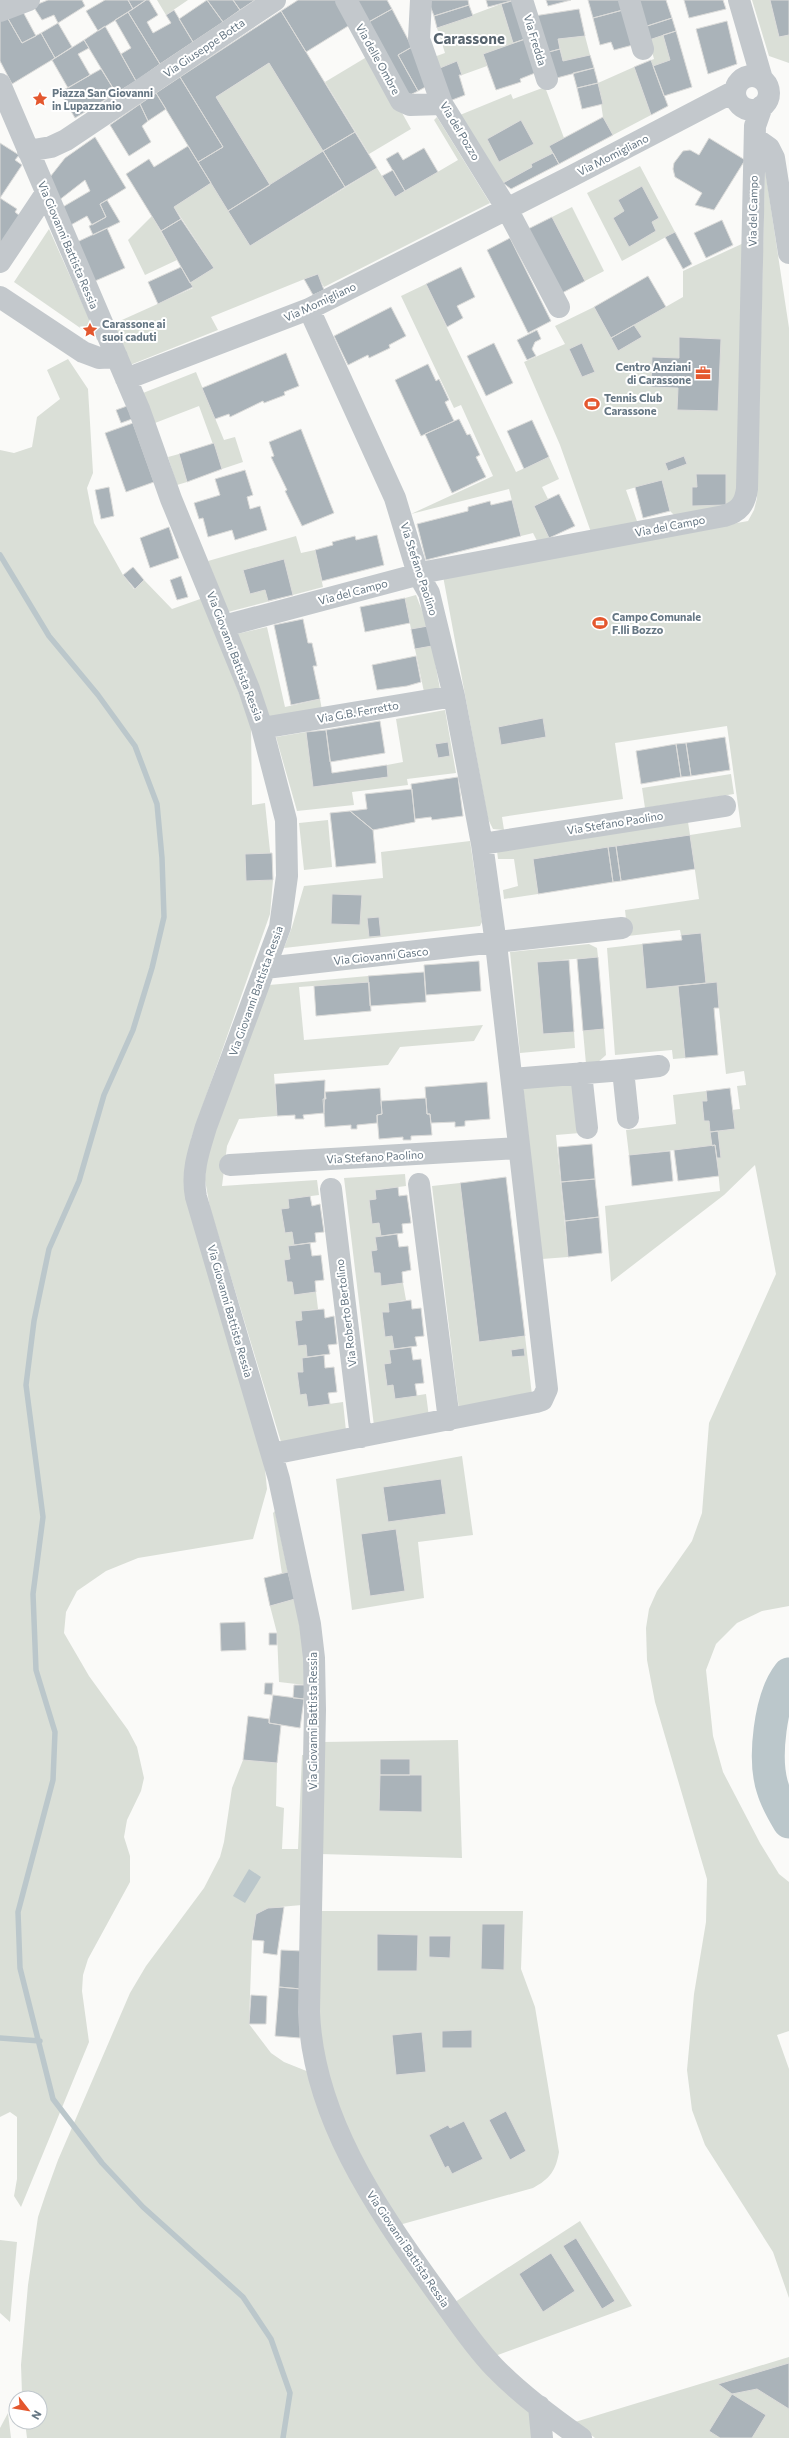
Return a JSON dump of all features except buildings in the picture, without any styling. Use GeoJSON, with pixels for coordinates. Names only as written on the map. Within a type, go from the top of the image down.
{"type":"FeatureCollection","features":[{"type":"Feature","properties":{"kind":"street"},"geometry":{"type":"LineString","coordinates":[[0,11],[29,0]]}},
{"type":"Feature","properties":{"kind":"street","name":"Via Giuseppe Botta"},"geometry":{"type":"LineString","coordinates":[[28,151],[51,147],[66,140],[275,0]]}},
{"type":"Feature","properties":{"kind":"street","name":"Via delle Ombre"},"geometry":{"type":"LineString","coordinates":[[346,0],[401,101],[410,105],[442,104]]}},
{"type":"Feature","properties":{"kind":"street","name":"Via del Pozzo"},"geometry":{"type":"LineString","coordinates":[[421,0],[419,39],[442,104],[507,209]]}},
{"type":"Feature","properties":{"kind":"street","name":"Via Fredda"},"geometry":{"type":"LineString","coordinates":[[522,0],[547,79]]}},
{"type":"Feature","properties":{"kind":"street"},"geometry":{"type":"LineString","coordinates":[[629,0],[643,49]]}},
{"type":"Feature","properties":{"kind":"street"},"geometry":{"type":"LineString","coordinates":[[739,0],[756,71],[767,85],[768,92],[767,100],[744,110],[774,158],[789,252]]}},
{"type":"Feature","properties":{"kind":"street","name":"Via Momigliano"},"geometry":{"type":"LineString","coordinates":[[126,380],[309,309],[507,209],[744,110],[741,80],[756,71]]}},
{"type":"Feature","properties":{"kind":"street","name":"Via Giovanni Battista Ressia"},"geometry":{"type":"LineString","coordinates":[[0,84],[117,357],[171,499],[224,626],[262,728],[286,820],[288,858],[283,915],[206,1127],[196,1159],[194,1179],[196,1197],[272,1454],[307,1606],[314,1658],[315,1725],[309,2012],[312,2048],[321,2084],[347,2149],[371,2196],[388,2222],[484,2356],[539,2406],[581,2438]]}},
{"type":"Feature","properties":{"kind":"street","name":"Via del Campo"},"geometry":{"type":"LineString","coordinates":[[224,626],[418,574],[724,516],[740,508],[744,503],[747,489],[744,110]]}},
{"type":"Feature","properties":{"kind":"street"},"geometry":{"type":"LineString","coordinates":[[0,262],[46,193]]}},
{"type":"Feature","properties":{"kind":"street"},"geometry":{"type":"LineString","coordinates":[[507,209],[559,307]]}},
{"type":"Feature","properties":{"kind":"street"},"geometry":{"type":"LineString","coordinates":[[0,297],[83,352],[99,358],[117,357]]}},
{"type":"Feature","properties":{"kind":"street","name":"Via Stefano Paolino"},"geometry":{"type":"LineString","coordinates":[[309,309],[395,498],[418,574],[429,593],[454,696],[482,844],[496,944],[546,1385],[544,1397],[536,1402],[449,1420]]}},
{"type":"Feature","properties":{"kind":"street","name":"Via G.B. Ferretto"},"geometry":{"type":"LineString","coordinates":[[262,728],[454,696]]}},
{"type":"Feature","properties":{"kind":"street","name":"Via Stefano Paolino"},"geometry":{"type":"LineString","coordinates":[[482,844],[725,806]]}},
{"type":"Feature","properties":{"kind":"street"},"geometry":{"type":"LineString","coordinates":[[496,944],[622,928]]}},
{"type":"Feature","properties":{"kind":"street","name":"Via Giovanni Gasco"},"geometry":{"type":"LineString","coordinates":[[265,968],[496,944]]}},
{"type":"Feature","properties":{"kind":"street"},"geometry":{"type":"LineString","coordinates":[[512,1080],[659,1066]]}},
{"type":"Feature","properties":{"kind":"street"},"geometry":{"type":"LineString","coordinates":[[623,1070],[628,1118]]}},
{"type":"Feature","properties":{"kind":"street"},"geometry":{"type":"LineString","coordinates":[[581,1073],[587,1128]]}},
{"type":"Feature","properties":{"kind":"street","name":"Via Stefano Paolino"},"geometry":{"type":"LineString","coordinates":[[230,1166],[519,1148]]}},
{"type":"Feature","properties":{"kind":"street"},"geometry":{"type":"LineString","coordinates":[[272,1454],[449,1420],[419,1184]]}},
{"type":"Feature","properties":{"kind":"street","name":"Via Roberto Bertolino"},"geometry":{"type":"LineString","coordinates":[[331,1189],[361,1437]]}},
{"type":"Feature","properties":{"kind":"street"},"geometry":{"type":"LineString","coordinates":[[539,2406],[542,2438]]}},
{"type":"Feature","properties":{"kind":"shaded area"},"geometry":{"type":"Polygon","coordinates":[[[157,0],[188,0],[166,15],[157,0]]]}},
{"type":"Feature","properties":{"kind":"shaded area"},"geometry":{"type":"Polygon","coordinates":[[[752,0],[770,0],[779,37],[789,35],[789,63],[769,56],[752,0]]]}},
{"type":"Feature","properties":{"kind":"shaded area"},"geometry":{"type":"Polygon","coordinates":[[[501,4],[513,43],[487,66],[462,75],[457,62],[435,70],[431,58],[445,53],[437,28],[501,4]]]}},
{"type":"Feature","properties":{"kind":"shaded area"},"geometry":{"type":"Polygon","coordinates":[[[663,35],[670,60],[653,66],[651,60],[654,59],[649,40],[663,35]]]}},
{"type":"Feature","properties":{"kind":"shaded area"},"geometry":{"type":"Polygon","coordinates":[[[585,36],[590,55],[563,61],[558,39],[585,36]]]}},
{"type":"Feature","properties":{"kind":"shaded area"},"geometry":{"type":"Polygon","coordinates":[[[370,55],[411,129],[369,154],[325,82],[370,55]]]}},
{"type":"Feature","properties":{"kind":"shaded area"},"geometry":{"type":"Polygon","coordinates":[[[269,63],[323,151],[270,185],[216,97],[269,63]]]}},
{"type":"Feature","properties":{"kind":"shaded area"},"geometry":{"type":"Polygon","coordinates":[[[634,67],[651,115],[613,135],[603,117],[598,83],[634,67]]]}},
{"type":"Feature","properties":{"kind":"shaded area"},"geometry":{"type":"Polygon","coordinates":[[[545,87],[564,138],[553,153],[531,164],[532,167],[503,183],[460,115],[511,94],[513,99],[545,87]]]}},
{"type":"Feature","properties":{"kind":"shaded area"},"geometry":{"type":"Polygon","coordinates":[[[437,117],[490,203],[324,287],[317,274],[211,317],[218,330],[130,365],[113,324],[193,288],[190,283],[214,268],[174,207],[211,183],[250,246],[377,168],[395,197],[458,160],[434,120],[437,117]]]}},
{"type":"Feature","properties":{"kind":"shaded area"},"geometry":{"type":"Polygon","coordinates":[[[640,166],[675,232],[622,261],[587,193],[640,166]]]}},
{"type":"Feature","properties":{"kind":"shaded area"},"geometry":{"type":"Polygon","coordinates":[[[765,169],[789,328],[789,1606],[762,1611],[737,1623],[716,1644],[706,1670],[713,1736],[723,1772],[760,1843],[779,1874],[789,1882],[789,2031],[777,2035],[789,2069],[789,2298],[773,2252],[705,2145],[692,2110],[687,2070],[694,1994],[706,1922],[707,1879],[655,1702],[647,1660],[646,1628],[649,1609],[657,1591],[692,1541],[702,1513],[709,1423],[776,1274],[755,1165],[724,1195],[611,1282],[605,1206],[720,1191],[717,1158],[721,1157],[718,1131],[734,1129],[732,1110],[740,1109],[737,1086],[746,1085],[744,1071],[726,1074],[719,1008],[706,983],[701,933],[681,935],[680,930],[628,936],[625,910],[699,899],[690,835],[741,827],[727,726],[615,743],[623,799],[502,817],[504,830],[493,829],[488,819],[443,576],[748,521],[754,510],[757,498],[765,169]]]}},
{"type":"Feature","properties":{"kind":"shaded area"},"geometry":{"type":"Polygon","coordinates":[[[572,207],[604,271],[585,281],[552,217],[572,207]]]}},
{"type":"Feature","properties":{"kind":"shaded area"},"geometry":{"type":"Polygon","coordinates":[[[152,216],[177,260],[145,275],[128,240],[152,216]]]}},
{"type":"Feature","properties":{"kind":"shaded area"},"geometry":{"type":"Polygon","coordinates":[[[49,229],[99,341],[14,282],[49,229]]]}},
{"type":"Feature","properties":{"kind":"shaded area"},"geometry":{"type":"Polygon","coordinates":[[[746,242],[739,492],[730,506],[674,515],[670,511],[662,480],[626,490],[638,524],[592,535],[560,445],[524,362],[565,344],[555,326],[594,307],[618,351],[641,337],[634,325],[683,297],[683,271],[746,242]]]}},
{"type":"Feature","properties":{"kind":"shaded area"},"geometry":{"type":"Polygon","coordinates":[[[426,284],[516,472],[549,457],[559,479],[542,487],[548,499],[534,506],[549,538],[537,541],[533,533],[521,536],[509,489],[411,514],[493,476],[461,405],[454,408],[401,296],[426,284]]]}},
{"type":"Feature","properties":{"kind":"shaded area"},"geometry":{"type":"Polygon","coordinates":[[[68,359],[88,389],[93,473],[87,488],[94,523],[123,575],[134,589],[144,580],[172,609],[203,598],[251,725],[252,805],[265,803],[273,880],[270,914],[191,1139],[265,1469],[267,1489],[253,1539],[138,1558],[106,1571],[77,1591],[66,1612],[64,1633],[89,1676],[128,1730],[137,1747],[144,1778],[141,1791],[127,1820],[124,1837],[130,1856],[130,1882],[88,1959],[83,1975],[82,1991],[89,2042],[21,2207],[14,2196],[17,2179],[17,2117],[10,2112],[0,2117],[0,450],[14,453],[32,447],[37,417],[60,399],[47,370],[68,359]]]}},
{"type":"Feature","properties":{"kind":"shaded area"},"geometry":{"type":"Polygon","coordinates":[[[196,372],[224,440],[235,437],[243,462],[222,469],[199,406],[155,423],[143,393],[196,372]]]}},
{"type":"Feature","properties":{"kind":"shaded area"},"geometry":{"type":"Polygon","coordinates":[[[179,454],[187,482],[177,485],[168,457],[179,454]]]}},
{"type":"Feature","properties":{"kind":"shaded area"},"geometry":{"type":"Polygon","coordinates":[[[296,536],[301,553],[315,550],[323,587],[228,612],[208,561],[296,536]]]}},
{"type":"Feature","properties":{"kind":"shaded area"},"geometry":{"type":"Polygon","coordinates":[[[416,595],[428,626],[411,629],[405,598],[416,595]]]}},
{"type":"Feature","properties":{"kind":"shaded area"},"geometry":{"type":"Polygon","coordinates":[[[267,627],[285,707],[320,699],[322,710],[270,718],[237,634],[267,627]]]}},
{"type":"Feature","properties":{"kind":"shaded area"},"geometry":{"type":"Polygon","coordinates":[[[432,646],[440,689],[424,692],[415,649],[432,646]]]}},
{"type":"Feature","properties":{"kind":"shaded area"},"geometry":{"type":"Polygon","coordinates":[[[445,710],[456,773],[407,779],[408,785],[352,792],[354,805],[297,811],[276,737],[306,732],[314,787],[388,777],[387,765],[403,762],[396,719],[445,710]]]}},
{"type":"Feature","properties":{"kind":"shaded area"},"geometry":{"type":"Polygon","coordinates":[[[731,774],[734,794],[645,808],[642,788],[731,774]]]}},
{"type":"Feature","properties":{"kind":"shaded area"},"geometry":{"type":"Polygon","coordinates":[[[328,820],[332,867],[304,870],[299,823],[328,820]]]}},
{"type":"Feature","properties":{"kind":"shaded area"},"geometry":{"type":"Polygon","coordinates":[[[688,822],[690,835],[533,859],[538,894],[504,899],[503,890],[518,886],[514,859],[498,859],[497,851],[688,822]]]}},
{"type":"Feature","properties":{"kind":"shaded area"},"geometry":{"type":"Polygon","coordinates":[[[470,841],[482,922],[480,926],[284,948],[304,886],[383,878],[381,852],[470,841]]]}},
{"type":"Feature","properties":{"kind":"shaded area"},"geometry":{"type":"Polygon","coordinates":[[[589,944],[597,948],[598,957],[537,962],[543,1034],[574,1032],[575,1048],[520,1053],[510,952],[589,944]]]}},
{"type":"Feature","properties":{"kind":"shaded area"},"geometry":{"type":"Polygon","coordinates":[[[642,944],[646,989],[678,986],[685,1058],[673,1059],[672,1050],[615,1055],[607,948],[642,944]]]}},
{"type":"Feature","properties":{"kind":"shaded area"},"geometry":{"type":"Polygon","coordinates":[[[368,976],[369,982],[299,987],[304,1040],[483,1025],[474,1041],[400,1047],[388,1065],[274,1074],[277,1116],[239,1119],[227,1146],[222,1186],[317,1180],[319,1195],[288,1199],[289,1208],[282,1209],[285,1233],[292,1232],[294,1245],[288,1246],[290,1259],[284,1261],[287,1282],[292,1282],[294,1295],[316,1292],[318,1309],[302,1311],[307,1357],[302,1358],[303,1372],[297,1372],[306,1394],[308,1407],[343,1402],[346,1431],[281,1442],[210,1208],[205,1180],[206,1165],[213,1138],[269,985],[368,976]]]}},
{"type":"Feature","properties":{"kind":"shaded area"},"geometry":{"type":"Polygon","coordinates":[[[604,1029],[606,1055],[597,1063],[586,1064],[583,1031],[604,1029]]]}},
{"type":"Feature","properties":{"kind":"shaded area"},"geometry":{"type":"Polygon","coordinates":[[[575,1082],[580,1133],[556,1135],[568,1257],[542,1259],[523,1087],[575,1082]]]}},
{"type":"Feature","properties":{"kind":"shaded area"},"geometry":{"type":"Polygon","coordinates":[[[706,1091],[707,1101],[702,1102],[704,1121],[709,1121],[712,1146],[629,1155],[626,1130],[676,1124],[673,1095],[706,1091]]]}},
{"type":"Feature","properties":{"kind":"shaded area"},"geometry":{"type":"Polygon","coordinates":[[[405,1174],[406,1186],[375,1190],[376,1199],[369,1200],[372,1224],[379,1223],[381,1236],[377,1250],[371,1252],[374,1273],[380,1273],[382,1286],[403,1283],[406,1300],[388,1303],[389,1312],[382,1313],[392,1336],[394,1349],[389,1350],[391,1363],[384,1364],[387,1386],[393,1385],[395,1399],[426,1394],[429,1417],[374,1426],[344,1178],[405,1174]]]}},
{"type":"Feature","properties":{"kind":"shaded area"},"geometry":{"type":"Polygon","coordinates":[[[460,1183],[479,1341],[525,1336],[532,1395],[459,1410],[432,1186],[460,1183]]]}},
{"type":"Feature","properties":{"kind":"shaded area"},"geometry":{"type":"Polygon","coordinates":[[[462,1456],[473,1535],[418,1542],[424,1598],[352,1610],[336,1479],[462,1456]]]}},
{"type":"Feature","properties":{"kind":"shaded area"},"geometry":{"type":"Polygon","coordinates":[[[275,1511],[288,1572],[282,1574],[273,1513],[275,1511]]]}},
{"type":"Feature","properties":{"kind":"shaded area"},"geometry":{"type":"Polygon","coordinates":[[[295,1599],[303,1645],[305,1685],[279,1682],[277,1633],[270,1606],[295,1599]]]}},
{"type":"Feature","properties":{"kind":"shaded area"},"geometry":{"type":"Polygon","coordinates":[[[458,1740],[462,1858],[320,1854],[323,1742],[458,1740]]]}},
{"type":"Feature","properties":{"kind":"shaded area"},"geometry":{"type":"Polygon","coordinates":[[[302,1755],[306,1755],[302,1905],[268,1908],[256,1914],[252,1940],[249,2024],[271,2053],[284,2062],[309,2072],[331,2132],[534,2412],[537,2438],[27,2438],[26,2430],[48,2430],[48,2390],[22,2390],[21,2365],[28,2285],[38,2217],[58,2160],[130,1993],[146,1966],[204,1888],[220,1857],[224,1842],[232,1788],[243,1760],[277,1763],[276,1806],[284,1808],[282,1849],[298,1849],[302,1755]]]}},
{"type":"Feature","properties":{"kind":"shaded area"},"geometry":{"type":"Polygon","coordinates":[[[249,1869],[261,1877],[245,1903],[233,1896],[249,1869]]]}},
{"type":"Feature","properties":{"kind":"shaded area"},"geometry":{"type":"Polygon","coordinates":[[[319,1911],[523,1911],[521,1969],[535,2007],[559,2152],[554,2169],[544,2181],[533,2188],[399,2225],[357,2152],[335,2097],[320,2042],[319,1911]]]}},
{"type":"Feature","properties":{"kind":"shaded area"},"geometry":{"type":"Polygon","coordinates":[[[580,2221],[632,2306],[495,2356],[455,2302],[580,2221]]]}},
{"type":"Feature","properties":{"kind":"shaded area"},"geometry":{"type":"Polygon","coordinates":[[[0,2240],[17,2242],[10,2322],[0,2313],[0,2240]]]}},
{"type":"Feature","properties":{"kind":"shaded area"},"geometry":{"type":"Polygon","coordinates":[[[789,2357],[789,2438],[595,2438],[575,2422],[789,2357]]]}},
{"type":"Feature","properties":{"kind":"shaded area"},"geometry":{"type":"Polygon","coordinates":[[[8,2413],[8,2430],[10,2430],[11,2438],[0,2438],[0,2428],[8,2413]]]}},
{"type":"Feature","properties":{"kind":"waterway"},"geometry":{"type":"LineString","coordinates":[[0,555],[49,636],[98,695],[135,746],[157,804],[162,858],[164,917],[152,968],[133,1030],[104,1095],[79,1181],[49,1249],[34,1321],[26,1385],[43,1517],[33,1594],[36,1670],[55,1732],[53,1780],[18,1912],[20,1968],[53,2099],[102,2163],[143,2207],[243,2297],[271,2339],[290,2393],[283,2438]]}},
{"type":"Feature","properties":{"kind":"waterway"},"geometry":{"type":"LineString","coordinates":[[789,1674],[782,1685],[777,1698],[770,1730],[769,1746],[770,1777],[774,1793],[789,1822]]}},
{"type":"Feature","properties":{"kind":"waterway"},"geometry":{"type":"LineString","coordinates":[[0,2038],[40,2041]]}},
{"type":"Feature","properties":{"kind":"place","name":"Piazza San Giovanni in Lupazzanio"},"geometry":{"type":"Point","coordinates":[40,99]}},
{"type":"Feature","properties":{"kind":"place","name":"Carassone ai suoi caduti"},"geometry":{"type":"Point","coordinates":[90,330]}},
{"type":"Feature","properties":{"kind":"place","name":"Centro Anziani di Carassone"},"geometry":{"type":"Point","coordinates":[703,373]}},
{"type":"Feature","properties":{"kind":"place","name":"Tennis Club Carassone"},"geometry":{"type":"Point","coordinates":[592,404]}},
{"type":"Feature","properties":{"kind":"place","name":"Campo Comunale F.lli Bozzo"},"geometry":{"type":"Point","coordinates":[600,623]}},
{"type":"Feature","properties":{"kind":"district","name":"Carassone"},"geometry":{"type":"Point","coordinates":[469,39]}}]}
